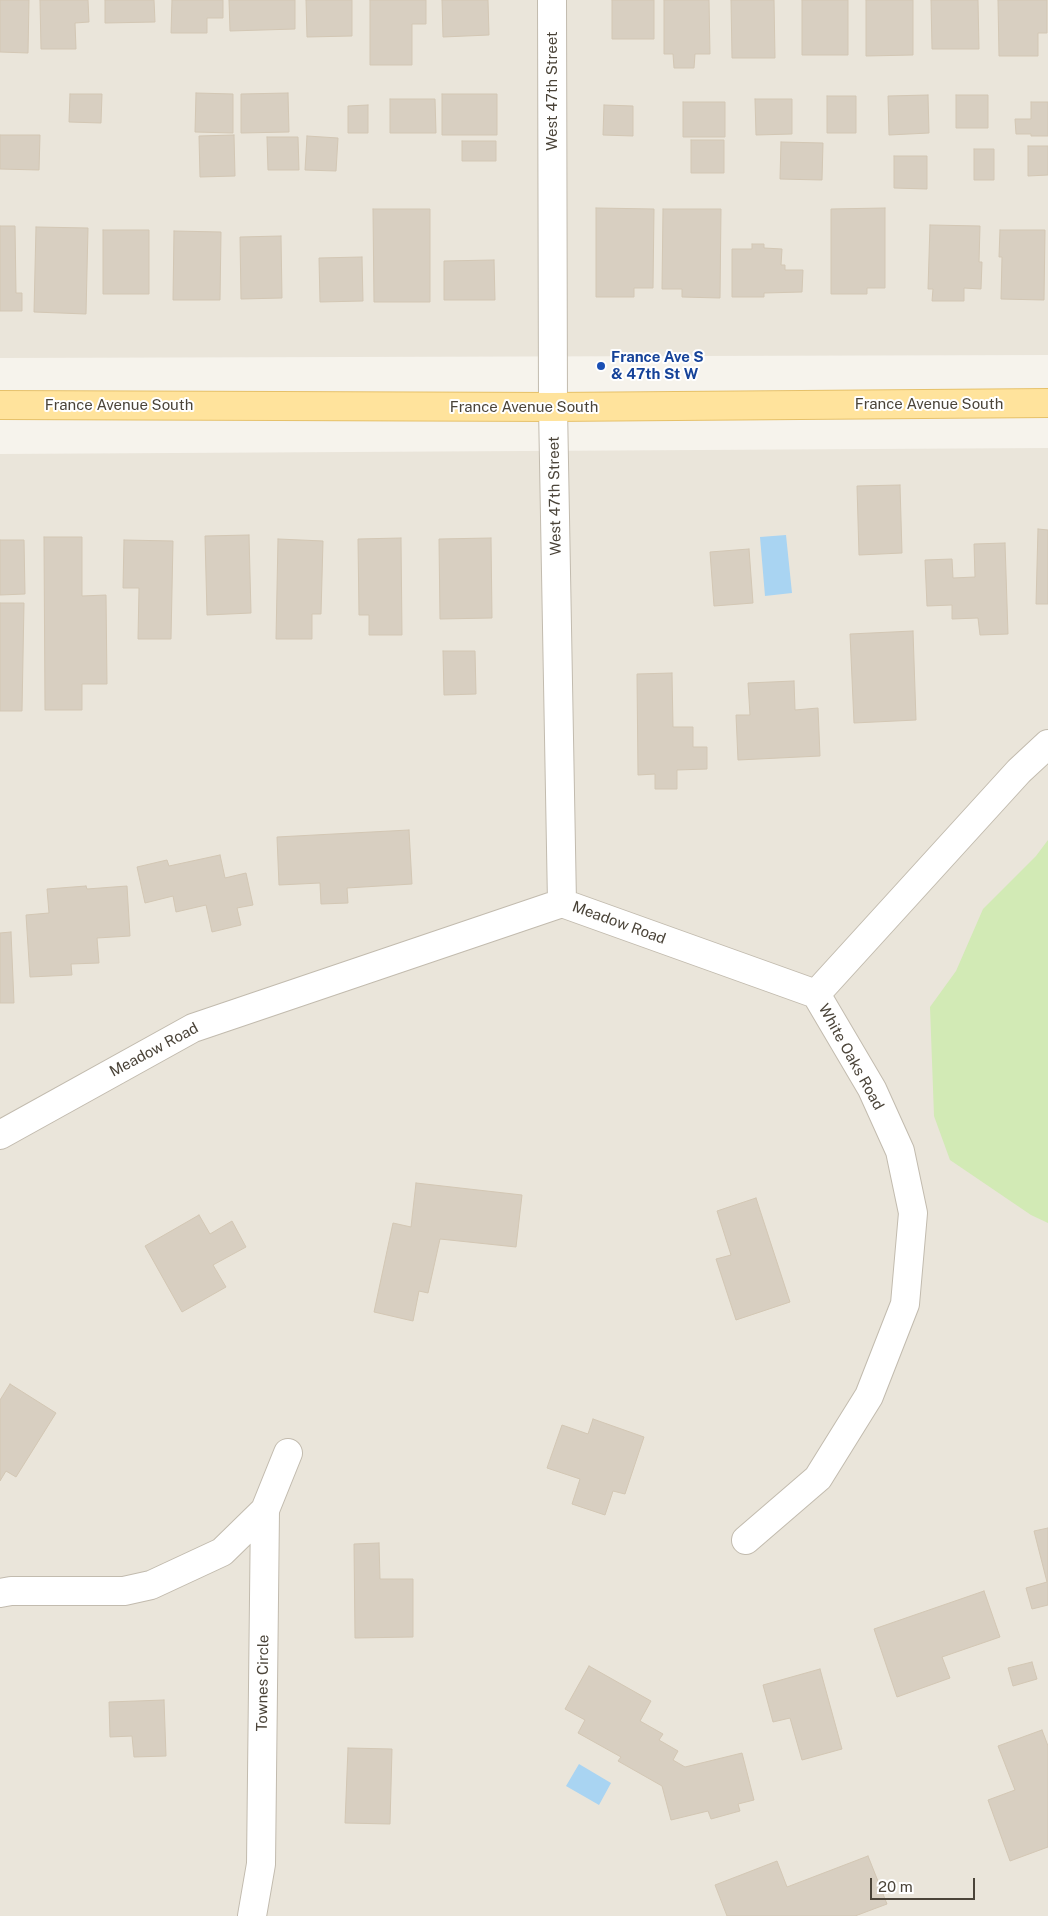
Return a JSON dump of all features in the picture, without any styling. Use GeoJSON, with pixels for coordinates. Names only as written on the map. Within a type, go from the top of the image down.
{"type":"FeatureCollection","features":[{"type":"Feature","properties":{"kind":"main road","name":"France Avenue South"},"geometry":{"type":"LineString","coordinates":[[0,405],[553,407],[1048,403]]}},
{"type":"Feature","properties":{"kind":"street","name":"West 47th Street"},"geometry":{"type":"LineString","coordinates":[[552,0],[553,407],[562,903]]}},
{"type":"Feature","properties":{"kind":"street"},"geometry":{"type":"LineString","coordinates":[[816,994],[1019,771],[1048,744]]}},
{"type":"Feature","properties":{"kind":"street","name":"Meadow Road"},"geometry":{"type":"LineString","coordinates":[[0,1135],[193,1028],[562,903],[816,994]]}},
{"type":"Feature","properties":{"kind":"street","name":"White Oaks Road"},"geometry":{"type":"LineString","coordinates":[[746,1540],[818,1478],[869,1396],[904,1304],[913,1213],[900,1151],[872,1089],[816,994]]}},
{"type":"Feature","properties":{"kind":"street","name":"Townes Circle"},"geometry":{"type":"LineString","coordinates":[[252,1916],[261,1864],[264,1510],[288,1453]]}},
{"type":"Feature","properties":{"kind":"street"},"geometry":{"type":"LineString","coordinates":[[0,1592],[124,1591],[151,1585],[222,1552],[264,1510]]}},
{"type":"Feature","properties":{"kind":"shaded area"},"geometry":{"type":"Polygon","coordinates":[[[0,0],[1048,0],[1048,355],[0,358],[0,0]]]}},
{"type":"Feature","properties":{"kind":"shaded area"},"geometry":{"type":"Polygon","coordinates":[[[1048,448],[1048,1916],[0,1916],[0,454],[1048,448]]]}},
{"type":"Feature","properties":{"kind":"green space"},"geometry":{"type":"Polygon","coordinates":[[[1048,840],[1048,1223],[1031,1215],[950,1160],[934,1116],[930,1007],[956,971],[983,909],[1036,856],[1048,840]]]}},
{"type":"Feature","properties":{"kind":"water"},"geometry":{"type":"Polygon","coordinates":[[[786,535],[792,593],[765,596],[760,537],[786,535]]]}},
{"type":"Feature","properties":{"kind":"water"},"geometry":{"type":"Polygon","coordinates":[[[579,1764],[611,1783],[599,1805],[566,1786],[579,1764]]]}},
{"type":"Feature","properties":{"kind":"building"},"geometry":{"type":"Polygon","coordinates":[[[0,0],[29,0],[28,53],[0,52],[0,0]]]}},
{"type":"Feature","properties":{"kind":"building"},"geometry":{"type":"Polygon","coordinates":[[[40,0],[88,0],[89,22],[75,23],[76,49],[41,49],[40,0]]]}},
{"type":"Feature","properties":{"kind":"building"},"geometry":{"type":"Polygon","coordinates":[[[105,0],[154,0],[155,22],[105,23],[105,0]]]}},
{"type":"Feature","properties":{"kind":"building"},"geometry":{"type":"Polygon","coordinates":[[[172,0],[223,0],[223,18],[207,18],[207,33],[171,33],[172,0]]]}},
{"type":"Feature","properties":{"kind":"building"},"geometry":{"type":"Polygon","coordinates":[[[229,0],[295,0],[295,29],[230,31],[229,0]]]}},
{"type":"Feature","properties":{"kind":"building"},"geometry":{"type":"Polygon","coordinates":[[[306,0],[352,0],[352,36],[307,37],[306,0]]]}},
{"type":"Feature","properties":{"kind":"building"},"geometry":{"type":"Polygon","coordinates":[[[370,0],[426,0],[426,24],[412,24],[412,65],[370,65],[370,0]]]}},
{"type":"Feature","properties":{"kind":"building"},"geometry":{"type":"Polygon","coordinates":[[[442,0],[488,0],[489,35],[443,37],[442,0]]]}},
{"type":"Feature","properties":{"kind":"building"},"geometry":{"type":"Polygon","coordinates":[[[612,0],[654,0],[654,39],[612,39],[612,0]]]}},
{"type":"Feature","properties":{"kind":"building"},"geometry":{"type":"Polygon","coordinates":[[[664,0],[709,0],[710,54],[695,54],[694,68],[674,68],[673,54],[664,54],[664,0]]]}},
{"type":"Feature","properties":{"kind":"building"},"geometry":{"type":"Polygon","coordinates":[[[731,0],[774,0],[775,58],[732,58],[731,0]]]}},
{"type":"Feature","properties":{"kind":"building"},"geometry":{"type":"Polygon","coordinates":[[[802,0],[848,0],[848,55],[802,55],[802,0]]]}},
{"type":"Feature","properties":{"kind":"building"},"geometry":{"type":"Polygon","coordinates":[[[866,0],[913,0],[913,55],[866,56],[866,0]]]}},
{"type":"Feature","properties":{"kind":"building"},"geometry":{"type":"Polygon","coordinates":[[[931,0],[978,0],[979,49],[932,49],[931,0]]]}},
{"type":"Feature","properties":{"kind":"building"},"geometry":{"type":"Polygon","coordinates":[[[998,0],[1047,0],[1047,33],[1038,33],[1038,56],[999,56],[998,0]]]}},
{"type":"Feature","properties":{"kind":"building"},"geometry":{"type":"Polygon","coordinates":[[[196,93],[233,94],[233,133],[195,132],[196,93]]]}},
{"type":"Feature","properties":{"kind":"building"},"geometry":{"type":"Polygon","coordinates":[[[288,93],[289,132],[241,133],[241,94],[288,93]]]}},
{"type":"Feature","properties":{"kind":"building"},"geometry":{"type":"Polygon","coordinates":[[[70,94],[102,94],[101,123],[69,122],[70,94]]]}},
{"type":"Feature","properties":{"kind":"building"},"geometry":{"type":"Polygon","coordinates":[[[442,94],[497,94],[497,135],[442,135],[442,94]]]}},
{"type":"Feature","properties":{"kind":"building"},"geometry":{"type":"Polygon","coordinates":[[[928,95],[929,133],[889,135],[888,96],[928,95]]]}},
{"type":"Feature","properties":{"kind":"building"},"geometry":{"type":"Polygon","coordinates":[[[956,95],[988,95],[988,128],[956,128],[956,95]]]}},
{"type":"Feature","properties":{"kind":"building"},"geometry":{"type":"Polygon","coordinates":[[[827,96],[856,96],[856,133],[827,133],[827,96]]]}},
{"type":"Feature","properties":{"kind":"building"},"geometry":{"type":"Polygon","coordinates":[[[390,99],[435,99],[436,133],[390,133],[390,99]]]}},
{"type":"Feature","properties":{"kind":"building"},"geometry":{"type":"Polygon","coordinates":[[[755,99],[792,99],[792,134],[756,135],[755,99]]]}},
{"type":"Feature","properties":{"kind":"building"},"geometry":{"type":"Polygon","coordinates":[[[683,102],[725,102],[725,137],[683,137],[683,102]]]}},
{"type":"Feature","properties":{"kind":"building"},"geometry":{"type":"Polygon","coordinates":[[[1031,102],[1048,102],[1048,136],[1016,134],[1015,119],[1031,119],[1031,102]]]}},
{"type":"Feature","properties":{"kind":"building"},"geometry":{"type":"Polygon","coordinates":[[[368,105],[368,133],[348,133],[348,106],[368,105]]]}},
{"type":"Feature","properties":{"kind":"building"},"geometry":{"type":"Polygon","coordinates":[[[604,105],[633,106],[633,136],[603,135],[604,105]]]}},
{"type":"Feature","properties":{"kind":"building"},"geometry":{"type":"Polygon","coordinates":[[[0,135],[40,135],[39,170],[0,169],[0,135]]]}},
{"type":"Feature","properties":{"kind":"building"},"geometry":{"type":"Polygon","coordinates":[[[234,135],[235,176],[200,177],[199,136],[234,135]]]}},
{"type":"Feature","properties":{"kind":"building"},"geometry":{"type":"Polygon","coordinates":[[[307,136],[338,138],[336,171],[305,170],[307,136]]]}},
{"type":"Feature","properties":{"kind":"building"},"geometry":{"type":"Polygon","coordinates":[[[267,137],[298,137],[299,170],[268,170],[267,137]]]}},
{"type":"Feature","properties":{"kind":"building"},"geometry":{"type":"Polygon","coordinates":[[[691,140],[724,140],[724,173],[691,173],[691,140]]]}},
{"type":"Feature","properties":{"kind":"building"},"geometry":{"type":"Polygon","coordinates":[[[462,141],[496,141],[496,161],[462,161],[462,141]]]}},
{"type":"Feature","properties":{"kind":"building"},"geometry":{"type":"Polygon","coordinates":[[[781,142],[823,143],[822,180],[780,179],[781,142]]]}},
{"type":"Feature","properties":{"kind":"building"},"geometry":{"type":"Polygon","coordinates":[[[1028,146],[1048,146],[1048,175],[1028,176],[1028,146]]]}},
{"type":"Feature","properties":{"kind":"building"},"geometry":{"type":"Polygon","coordinates":[[[974,149],[994,149],[994,180],[974,180],[974,149]]]}},
{"type":"Feature","properties":{"kind":"building"},"geometry":{"type":"Polygon","coordinates":[[[894,156],[927,156],[927,189],[894,188],[894,156]]]}},
{"type":"Feature","properties":{"kind":"building"},"geometry":{"type":"Polygon","coordinates":[[[596,208],[654,209],[653,288],[634,288],[634,297],[596,297],[596,208]]]}},
{"type":"Feature","properties":{"kind":"building"},"geometry":{"type":"Polygon","coordinates":[[[885,208],[885,288],[867,288],[867,294],[831,294],[831,209],[885,208]]]}},
{"type":"Feature","properties":{"kind":"building"},"geometry":{"type":"Polygon","coordinates":[[[373,209],[430,209],[430,302],[374,302],[373,209]]]}},
{"type":"Feature","properties":{"kind":"building"},"geometry":{"type":"Polygon","coordinates":[[[663,209],[721,209],[720,298],[682,297],[682,289],[662,289],[663,209]]]}},
{"type":"Feature","properties":{"kind":"building"},"geometry":{"type":"Polygon","coordinates":[[[930,225],[980,226],[979,262],[982,262],[981,289],[964,288],[964,301],[932,301],[933,289],[928,289],[930,225]]]}},
{"type":"Feature","properties":{"kind":"building"},"geometry":{"type":"Polygon","coordinates":[[[0,226],[15,226],[16,293],[22,293],[22,311],[0,311],[0,226]]]}},
{"type":"Feature","properties":{"kind":"building"},"geometry":{"type":"Polygon","coordinates":[[[36,227],[88,228],[86,314],[34,312],[36,227]]]}},
{"type":"Feature","properties":{"kind":"building"},"geometry":{"type":"Polygon","coordinates":[[[103,230],[149,230],[149,294],[103,294],[103,230]]]}},
{"type":"Feature","properties":{"kind":"building"},"geometry":{"type":"Polygon","coordinates":[[[1000,230],[1045,230],[1044,300],[1001,299],[1002,257],[999,257],[1000,230]]]}},
{"type":"Feature","properties":{"kind":"building"},"geometry":{"type":"Polygon","coordinates":[[[174,231],[221,232],[220,300],[173,300],[174,231]]]}},
{"type":"Feature","properties":{"kind":"building"},"geometry":{"type":"Polygon","coordinates":[[[281,236],[282,298],[241,299],[240,237],[281,236]]]}},
{"type":"Feature","properties":{"kind":"building"},"geometry":{"type":"Polygon","coordinates":[[[752,244],[764,244],[764,248],[782,249],[781,265],[785,265],[785,270],[803,270],[802,292],[764,293],[764,297],[732,297],[732,249],[752,249],[752,244]]]}},
{"type":"Feature","properties":{"kind":"building"},"geometry":{"type":"Polygon","coordinates":[[[362,257],[363,301],[320,302],[319,258],[362,257]]]}},
{"type":"Feature","properties":{"kind":"building"},"geometry":{"type":"Polygon","coordinates":[[[494,260],[495,300],[444,300],[444,261],[494,260]]]}},
{"type":"Feature","properties":{"kind":"building"},"geometry":{"type":"Polygon","coordinates":[[[900,485],[902,553],[859,555],[857,486],[900,485]]]}},
{"type":"Feature","properties":{"kind":"building"},"geometry":{"type":"Polygon","coordinates":[[[1038,529],[1048,530],[1048,604],[1036,604],[1038,529]]]}},
{"type":"Feature","properties":{"kind":"building"},"geometry":{"type":"Polygon","coordinates":[[[249,535],[251,613],[207,615],[205,536],[249,535]]]}},
{"type":"Feature","properties":{"kind":"building"},"geometry":{"type":"Polygon","coordinates":[[[44,537],[82,537],[82,596],[106,595],[107,684],[82,684],[82,710],[45,710],[44,537]]]}},
{"type":"Feature","properties":{"kind":"building"},"geometry":{"type":"Polygon","coordinates":[[[401,538],[402,635],[369,635],[369,615],[359,615],[358,539],[401,538]]]}},
{"type":"Feature","properties":{"kind":"building"},"geometry":{"type":"Polygon","coordinates":[[[491,538],[492,618],[440,619],[439,539],[491,538]]]}},
{"type":"Feature","properties":{"kind":"building"},"geometry":{"type":"Polygon","coordinates":[[[278,539],[323,541],[321,614],[312,614],[312,639],[276,639],[278,539]]]}},
{"type":"Feature","properties":{"kind":"building"},"geometry":{"type":"Polygon","coordinates":[[[0,540],[24,540],[25,594],[0,595],[0,540]]]}},
{"type":"Feature","properties":{"kind":"building"},"geometry":{"type":"Polygon","coordinates":[[[124,540],[173,541],[171,639],[138,639],[139,588],[123,588],[124,540]]]}},
{"type":"Feature","properties":{"kind":"building"},"geometry":{"type":"Polygon","coordinates":[[[1005,543],[1008,634],[980,635],[978,618],[952,619],[952,605],[927,606],[925,560],[952,559],[953,578],[975,577],[974,544],[1005,543]]]}},
{"type":"Feature","properties":{"kind":"building"},"geometry":{"type":"Polygon","coordinates":[[[749,549],[753,603],[714,606],[710,552],[749,549]]]}},
{"type":"Feature","properties":{"kind":"building"},"geometry":{"type":"Polygon","coordinates":[[[0,603],[24,603],[22,711],[0,711],[0,603]]]}},
{"type":"Feature","properties":{"kind":"building"},"geometry":{"type":"Polygon","coordinates":[[[913,631],[916,720],[854,723],[850,634],[913,631]]]}},
{"type":"Feature","properties":{"kind":"building"},"geometry":{"type":"Polygon","coordinates":[[[443,651],[475,651],[476,694],[444,695],[443,651]]]}},
{"type":"Feature","properties":{"kind":"building"},"geometry":{"type":"Polygon","coordinates":[[[672,673],[673,727],[693,727],[693,747],[707,747],[707,769],[677,770],[677,789],[655,789],[655,774],[638,775],[637,674],[672,673]]]}},
{"type":"Feature","properties":{"kind":"building"},"geometry":{"type":"Polygon","coordinates":[[[794,681],[795,710],[818,708],[820,756],[738,760],[736,715],[750,715],[748,683],[794,681]]]}},
{"type":"Feature","properties":{"kind":"building"},"geometry":{"type":"Polygon","coordinates":[[[409,830],[412,884],[347,888],[348,903],[321,904],[320,883],[279,885],[277,837],[409,830]]]}},
{"type":"Feature","properties":{"kind":"building"},"geometry":{"type":"Polygon","coordinates":[[[220,855],[225,878],[246,873],[253,905],[237,908],[241,925],[212,932],[206,905],[176,912],[173,896],[145,903],[137,867],[167,860],[169,866],[220,855]]]}},
{"type":"Feature","properties":{"kind":"building"},"geometry":{"type":"Polygon","coordinates":[[[86,886],[87,889],[127,886],[130,936],[97,938],[99,963],[71,964],[72,975],[30,977],[26,915],[49,913],[47,889],[86,886]]]}},
{"type":"Feature","properties":{"kind":"building"},"geometry":{"type":"Polygon","coordinates":[[[11,932],[14,1003],[0,1003],[0,933],[11,932]]]}},
{"type":"Feature","properties":{"kind":"building"},"geometry":{"type":"Polygon","coordinates":[[[416,1183],[522,1195],[516,1247],[440,1239],[428,1293],[419,1291],[413,1321],[374,1312],[393,1223],[411,1227],[416,1183]]]}},
{"type":"Feature","properties":{"kind":"building"},"geometry":{"type":"Polygon","coordinates":[[[756,1198],[790,1302],[736,1320],[716,1259],[731,1255],[717,1211],[756,1198]]]}},
{"type":"Feature","properties":{"kind":"building"},"geometry":{"type":"Polygon","coordinates":[[[199,1215],[210,1234],[232,1221],[246,1247],[213,1265],[226,1287],[182,1312],[145,1246],[199,1215]]]}},
{"type":"Feature","properties":{"kind":"building"},"geometry":{"type":"Polygon","coordinates":[[[10,1384],[56,1413],[16,1477],[6,1471],[0,1481],[0,1400],[10,1384]]]}},
{"type":"Feature","properties":{"kind":"building"},"geometry":{"type":"Polygon","coordinates":[[[593,1419],[644,1437],[625,1494],[613,1491],[605,1515],[572,1504],[580,1479],[547,1468],[562,1425],[588,1434],[593,1419]]]}},
{"type":"Feature","properties":{"kind":"building"},"geometry":{"type":"Polygon","coordinates":[[[1048,1528],[1048,1605],[1032,1609],[1026,1588],[1047,1582],[1034,1531],[1048,1528]]]}},
{"type":"Feature","properties":{"kind":"building"},"geometry":{"type":"Polygon","coordinates":[[[379,1543],[380,1579],[413,1579],[413,1637],[355,1638],[354,1544],[379,1543]]]}},
{"type":"Feature","properties":{"kind":"building"},"geometry":{"type":"Polygon","coordinates":[[[984,1591],[1000,1637],[942,1657],[950,1678],[897,1697],[874,1629],[984,1591]]]}},
{"type":"Feature","properties":{"kind":"building"},"geometry":{"type":"Polygon","coordinates":[[[1032,1662],[1037,1679],[1013,1686],[1008,1668],[1032,1662]]]}},
{"type":"Feature","properties":{"kind":"building"},"geometry":{"type":"Polygon","coordinates":[[[589,1666],[651,1701],[640,1721],[663,1734],[659,1740],[678,1751],[673,1760],[685,1767],[742,1753],[754,1800],[738,1804],[740,1811],[711,1819],[708,1811],[671,1820],[662,1786],[618,1761],[621,1757],[578,1733],[585,1720],[565,1709],[589,1666]]]}},
{"type":"Feature","properties":{"kind":"building"},"geometry":{"type":"Polygon","coordinates":[[[820,1669],[842,1749],[802,1760],[790,1718],[773,1722],[763,1685],[820,1669]]]}},
{"type":"Feature","properties":{"kind":"building"},"geometry":{"type":"Polygon","coordinates":[[[164,1700],[166,1756],[134,1757],[132,1736],[110,1737],[109,1702],[164,1700]]]}},
{"type":"Feature","properties":{"kind":"building"},"geometry":{"type":"Polygon","coordinates":[[[1042,1730],[1048,1746],[1048,1847],[1010,1861],[988,1800],[1015,1790],[998,1746],[1042,1730]]]}},
{"type":"Feature","properties":{"kind":"building"},"geometry":{"type":"Polygon","coordinates":[[[348,1748],[392,1749],[390,1824],[345,1823],[348,1748]]]}},
{"type":"Feature","properties":{"kind":"building"},"geometry":{"type":"Polygon","coordinates":[[[868,1856],[887,1904],[855,1916],[727,1916],[715,1885],[777,1861],[787,1887],[868,1856]]]}},
{"type":"Feature","properties":{"kind":"place","name":"France Ave S & 47th St W"},"geometry":{"type":"Point","coordinates":[601,366]}}]}
